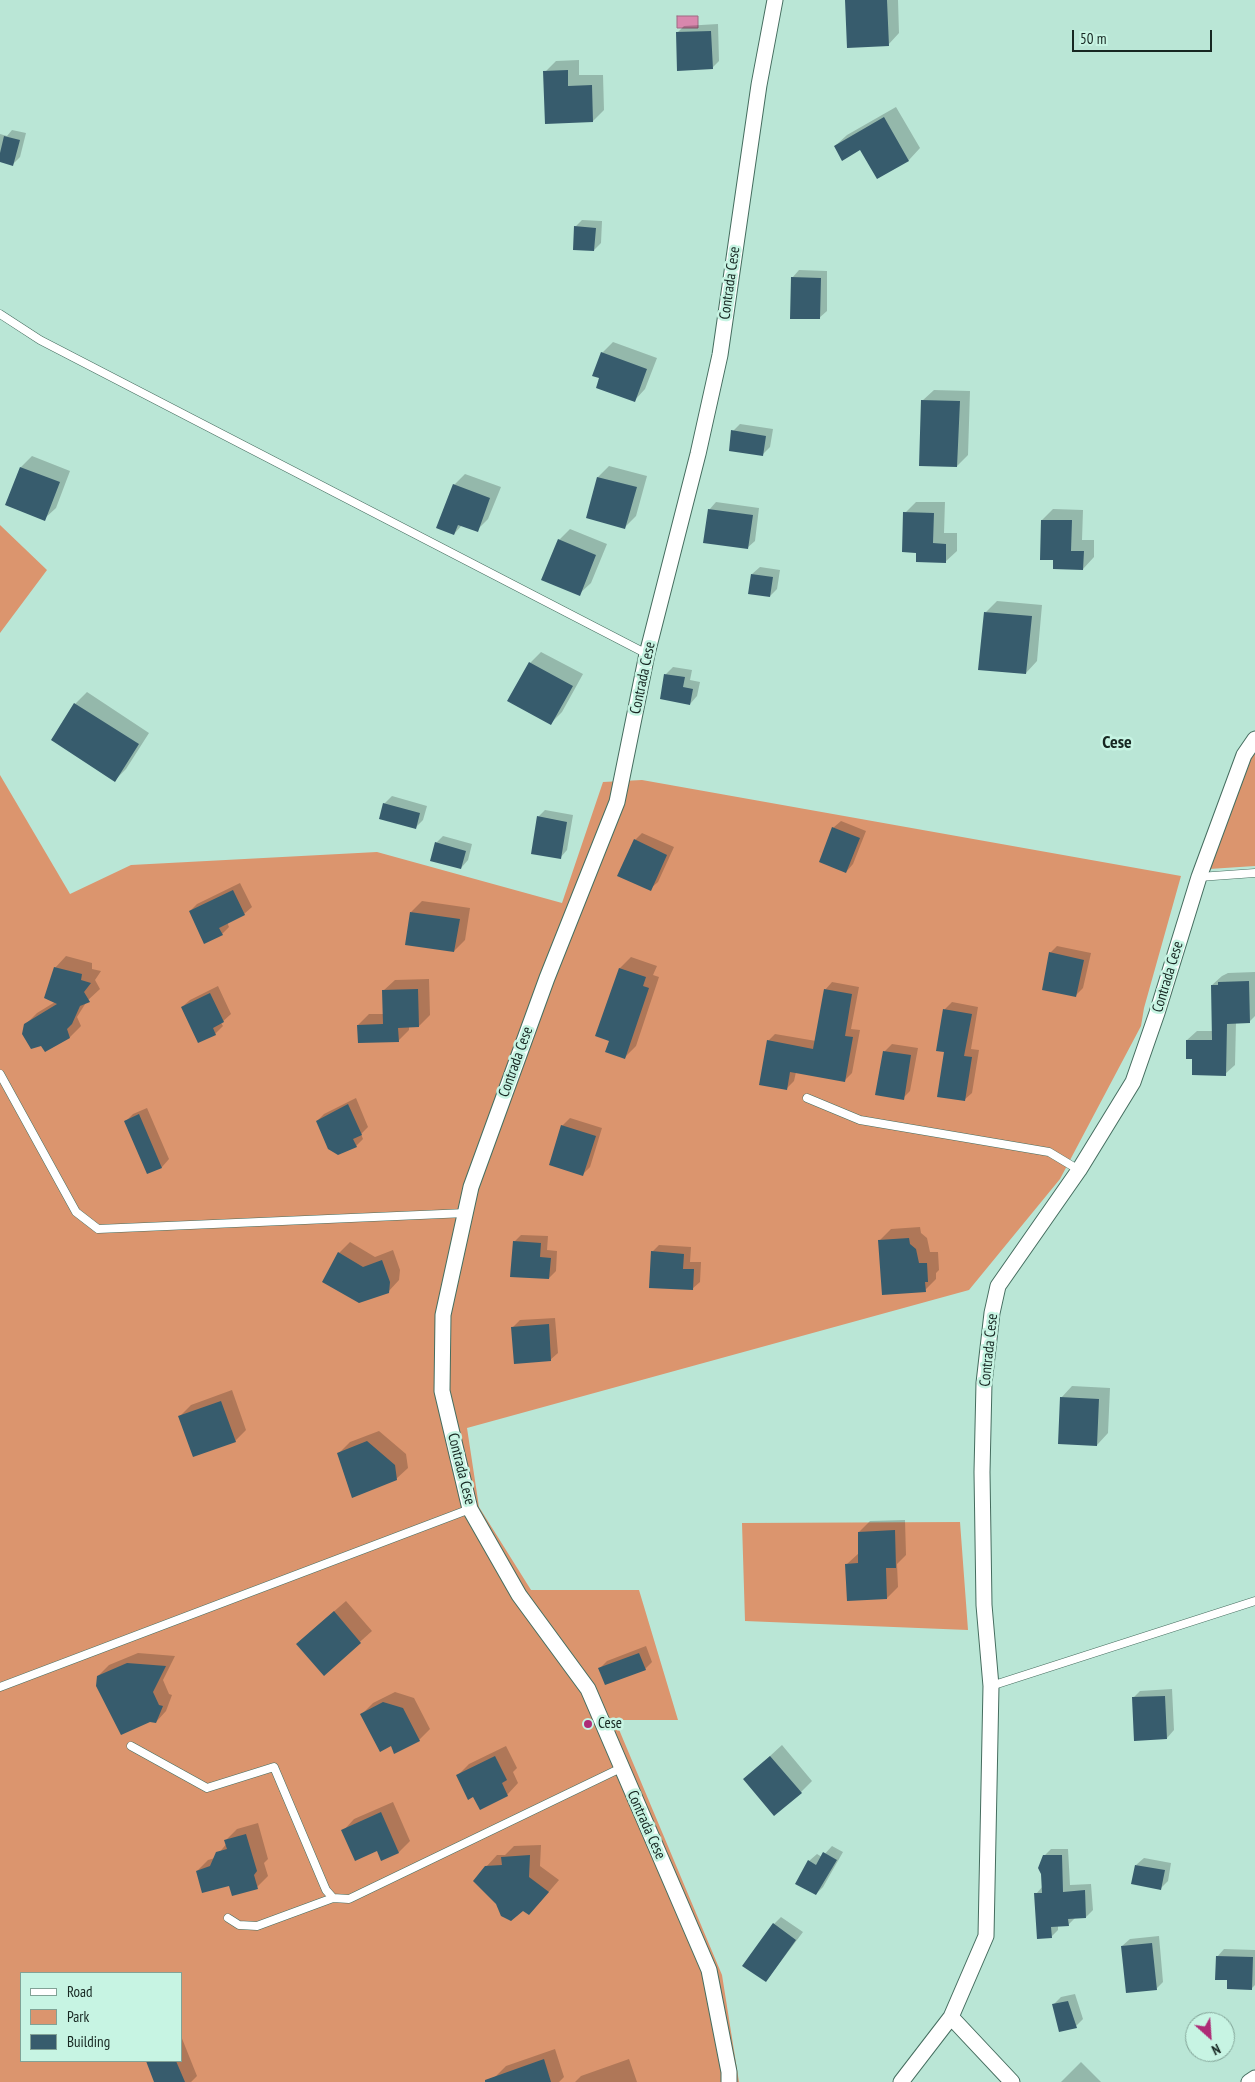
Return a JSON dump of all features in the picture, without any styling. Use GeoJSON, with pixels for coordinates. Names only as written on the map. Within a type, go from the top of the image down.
{"type":"FeatureCollection","features":[{"type":"Feature","properties":{"kind":"street","name":"Contrada Cese"},"geometry":{"type":"LineString","coordinates":[[729,2082],[729,2072],[709,1970],[588,1689],[519,1595],[470,1509],[442,1391],[443,1315],[471,1187],[547,978],[618,802],[647,654],[698,454],[720,355],[759,85],[775,0]]}},
{"type":"Feature","properties":{"kind":"street","name":"Contrada Cese"},"geometry":{"type":"LineString","coordinates":[[901,2082],[951,2017],[986,1936],[991,1686],[984,1605],[982,1472],[984,1383],[992,1313],[998,1286],[1079,1170],[1133,1082],[1157,1013],[1199,878],[1244,755],[1255,738]]}},
{"type":"Feature","properties":{"kind":"street"},"geometry":{"type":"LineString","coordinates":[[951,2017],[1012,2082]]}},
{"type":"Feature","properties":{"kind":"street"},"geometry":{"type":"LineString","coordinates":[[1249,2082],[1255,2078]]}},
{"type":"Feature","properties":{"kind":"lane"},"geometry":{"type":"LineString","coordinates":[[0,314],[40,340],[647,654]]}},
{"type":"Feature","properties":{"kind":"lane"},"geometry":{"type":"LineString","coordinates":[[1199,878],[1255,873]]}},
{"type":"Feature","properties":{"kind":"lane"},"geometry":{"type":"LineString","coordinates":[[0,1074],[76,1212],[98,1229],[466,1213]]}},
{"type":"Feature","properties":{"kind":"lane"},"geometry":{"type":"LineString","coordinates":[[807,1098],[860,1120],[1049,1152],[1079,1170]]}},
{"type":"Feature","properties":{"kind":"lane"},"geometry":{"type":"LineString","coordinates":[[0,1688],[470,1509]]}},
{"type":"Feature","properties":{"kind":"lane"},"geometry":{"type":"LineString","coordinates":[[991,1686],[1255,1601]]}},
{"type":"Feature","properties":{"kind":"lane"},"geometry":{"type":"LineString","coordinates":[[131,1746],[207,1788],[274,1767],[326,1890],[333,1898]]}},
{"type":"Feature","properties":{"kind":"lane"},"geometry":{"type":"LineString","coordinates":[[228,1918],[238,1925],[257,1926],[333,1898],[348,1899],[622,1768]]}},
{"type":"Feature","properties":{"kind":"green space"},"geometry":{"type":"Polygon","coordinates":[[[0,525],[47,570],[0,633],[0,525]]]}},
{"type":"Feature","properties":{"kind":"green space"},"geometry":{"type":"Polygon","coordinates":[[[1255,751],[1255,866],[1209,869],[1253,754],[1255,751]]]}},
{"type":"Feature","properties":{"kind":"green space"},"geometry":{"type":"Polygon","coordinates":[[[0,775],[70,894],[131,865],[377,852],[562,903],[603,782],[642,780],[1181,876],[1144,1008],[1141,1026],[1060,1179],[969,1290],[467,1428],[479,1507],[531,1590],[639,1590],[678,1720],[615,1720],[722,1975],[739,2082],[0,2082],[0,775]]]}},
{"type":"Feature","properties":{"kind":"green space"},"geometry":{"type":"Polygon","coordinates":[[[960,1522],[968,1630],[745,1621],[742,1523],[960,1522]]]}},
{"type":"Feature","properties":{"kind":"shaded area"},"geometry":{"type":"Polygon","coordinates":[[[677,16],[698,16],[698,28],[677,28],[677,16]]]}},
{"type":"Feature","properties":{"kind":"building"},"geometry":{"type":"Polygon","coordinates":[[[845,0],[887,0],[889,46],[847,48],[845,0]]]}},
{"type":"Feature","properties":{"kind":"building"},"geometry":{"type":"Polygon","coordinates":[[[711,31],[713,69],[677,71],[676,32],[711,31]]]}},
{"type":"Feature","properties":{"kind":"building"},"geometry":{"type":"Polygon","coordinates":[[[568,70],[568,86],[592,85],[593,122],[545,124],[543,71],[568,70]]]}},
{"type":"Feature","properties":{"kind":"building"},"geometry":{"type":"Polygon","coordinates":[[[884,117],[909,161],[877,179],[860,150],[842,161],[834,146],[884,117]]]}},
{"type":"Feature","properties":{"kind":"building"},"geometry":{"type":"Polygon","coordinates":[[[4,136],[20,140],[13,166],[0,162],[4,136]]]}},
{"type":"Feature","properties":{"kind":"building"},"geometry":{"type":"Polygon","coordinates":[[[574,226],[596,228],[594,251],[573,250],[574,226]]]}},
{"type":"Feature","properties":{"kind":"building"},"geometry":{"type":"Polygon","coordinates":[[[791,277],[821,278],[820,319],[790,319],[791,277]]]}},
{"type":"Feature","properties":{"kind":"building"},"geometry":{"type":"Polygon","coordinates":[[[601,352],[647,369],[635,402],[596,388],[599,378],[592,376],[601,352]]]}},
{"type":"Feature","properties":{"kind":"building"},"geometry":{"type":"Polygon","coordinates":[[[921,400],[960,401],[957,467],[919,466],[921,400]]]}},
{"type":"Feature","properties":{"kind":"building"},"geometry":{"type":"Polygon","coordinates":[[[731,430],[766,436],[763,456],[729,451],[731,430]]]}},
{"type":"Feature","properties":{"kind":"building"},"geometry":{"type":"Polygon","coordinates":[[[20,467],[60,482],[45,521],[5,505],[20,467]]]}},
{"type":"Feature","properties":{"kind":"building"},"geometry":{"type":"Polygon","coordinates":[[[597,477],[637,487],[625,529],[586,518],[597,477]]]}},
{"type":"Feature","properties":{"kind":"building"},"geometry":{"type":"Polygon","coordinates":[[[453,484],[490,498],[478,532],[458,525],[454,535],[436,528],[453,484]]]}},
{"type":"Feature","properties":{"kind":"building"},"geometry":{"type":"Polygon","coordinates":[[[708,509],[753,515],[748,549],[703,543],[708,509]]]}},
{"type":"Feature","properties":{"kind":"building"},"geometry":{"type":"Polygon","coordinates":[[[903,512],[934,513],[933,543],[946,544],[946,563],[916,562],[916,553],[902,552],[903,512]]]}},
{"type":"Feature","properties":{"kind":"building"},"geometry":{"type":"Polygon","coordinates":[[[1041,520],[1072,520],[1071,551],[1084,551],[1083,570],[1053,569],[1053,560],[1040,560],[1041,520]]]}},
{"type":"Feature","properties":{"kind":"building"},"geometry":{"type":"Polygon","coordinates":[[[558,539],[596,555],[580,596],[541,580],[558,539]]]}},
{"type":"Feature","properties":{"kind":"building"},"geometry":{"type":"Polygon","coordinates":[[[751,574],[773,577],[770,597],[748,594],[751,574]]]}},
{"type":"Feature","properties":{"kind":"building"},"geometry":{"type":"Polygon","coordinates":[[[984,612],[1032,616],[1026,674],[978,670],[984,612]]]}},
{"type":"Feature","properties":{"kind":"building"},"geometry":{"type":"Polygon","coordinates":[[[529,662],[573,686],[551,725],[507,701],[529,662]]]}},
{"type":"Feature","properties":{"kind":"building"},"geometry":{"type":"Polygon","coordinates":[[[664,674],[685,677],[683,687],[693,689],[690,705],[660,699],[664,674]]]}},
{"type":"Feature","properties":{"kind":"building"},"geometry":{"type":"Polygon","coordinates":[[[74,703],[139,744],[115,782],[51,740],[74,703]]]}},
{"type":"Feature","properties":{"kind":"building"},"geometry":{"type":"Polygon","coordinates":[[[383,803],[420,813],[416,829],[379,819],[383,803]]]}},
{"type":"Feature","properties":{"kind":"building"},"geometry":{"type":"Polygon","coordinates":[[[537,816],[567,822],[561,859],[531,854],[537,816]]]}},
{"type":"Feature","properties":{"kind":"building"},"geometry":{"type":"Polygon","coordinates":[[[832,827],[860,838],[846,873],[819,862],[832,827]]]}},
{"type":"Feature","properties":{"kind":"building"},"geometry":{"type":"Polygon","coordinates":[[[634,839],[667,855],[651,891],[617,876],[634,839]]]}},
{"type":"Feature","properties":{"kind":"building"},"geometry":{"type":"Polygon","coordinates":[[[435,842],[466,851],[461,869],[430,861],[435,842]]]}},
{"type":"Feature","properties":{"kind":"building"},"geometry":{"type":"Polygon","coordinates":[[[233,890],[245,915],[219,928],[223,935],[204,944],[189,911],[233,890]]]}},
{"type":"Feature","properties":{"kind":"building"},"geometry":{"type":"Polygon","coordinates":[[[410,912],[460,919],[454,952],[405,945],[410,912]]]}},
{"type":"Feature","properties":{"kind":"building"},"geometry":{"type":"Polygon","coordinates":[[[1049,952],[1084,960],[1076,997],[1042,990],[1049,952]]]}},
{"type":"Feature","properties":{"kind":"building"},"geometry":{"type":"Polygon","coordinates":[[[54,967],[82,974],[81,980],[91,983],[84,992],[90,1002],[80,1006],[72,1024],[67,1029],[70,1038],[45,1052],[41,1046],[31,1049],[22,1034],[24,1024],[57,1004],[44,998],[54,967]]]}},
{"type":"Feature","properties":{"kind":"building"},"geometry":{"type":"Polygon","coordinates":[[[619,968],[646,977],[643,986],[649,988],[625,1059],[605,1052],[609,1041],[595,1036],[619,968]]]}},
{"type":"Feature","properties":{"kind":"building"},"geometry":{"type":"Polygon","coordinates":[[[1249,981],[1250,1023],[1227,1024],[1226,1076],[1192,1075],[1192,1059],[1186,1059],[1186,1040],[1212,1040],[1211,985],[1218,985],[1218,982],[1249,981]]]}},
{"type":"Feature","properties":{"kind":"building"},"geometry":{"type":"Polygon","coordinates":[[[418,989],[419,1027],[398,1028],[399,1042],[358,1043],[357,1025],[383,1024],[382,990],[418,989]]]}},
{"type":"Feature","properties":{"kind":"building"},"geometry":{"type":"Polygon","coordinates":[[[824,989],[852,994],[845,1036],[853,1037],[845,1082],[790,1072],[787,1090],[759,1085],[767,1040],[813,1049],[824,989]]]}},
{"type":"Feature","properties":{"kind":"building"},"geometry":{"type":"Polygon","coordinates":[[[210,993],[224,1022],[213,1028],[216,1035],[198,1043],[181,1007],[210,993]]]}},
{"type":"Feature","properties":{"kind":"building"},"geometry":{"type":"Polygon","coordinates":[[[943,1009],[972,1014],[964,1056],[972,1057],[965,1101],[937,1097],[944,1052],[936,1051],[943,1009]]]}},
{"type":"Feature","properties":{"kind":"building"},"geometry":{"type":"Polygon","coordinates":[[[883,1051],[911,1055],[904,1100],[875,1095],[883,1051]]]}},
{"type":"Feature","properties":{"kind":"building"},"geometry":{"type":"Polygon","coordinates":[[[348,1104],[362,1135],[353,1139],[357,1147],[338,1155],[328,1149],[316,1121],[348,1104]]]}},
{"type":"Feature","properties":{"kind":"building"},"geometry":{"type":"Polygon","coordinates":[[[139,1114],[162,1168],[147,1174],[124,1121],[139,1114]]]}},
{"type":"Feature","properties":{"kind":"building"},"geometry":{"type":"Polygon","coordinates":[[[561,1125],[596,1136],[583,1176],[549,1165],[561,1125]]]}},
{"type":"Feature","properties":{"kind":"building"},"geometry":{"type":"Polygon","coordinates":[[[909,1238],[910,1244],[916,1249],[919,1263],[927,1263],[928,1282],[925,1282],[926,1292],[882,1295],[878,1240],[909,1238]]]}},
{"type":"Feature","properties":{"kind":"building"},"geometry":{"type":"Polygon","coordinates":[[[513,1241],[541,1243],[540,1257],[551,1258],[549,1279],[510,1277],[513,1241]]]}},
{"type":"Feature","properties":{"kind":"building"},"geometry":{"type":"Polygon","coordinates":[[[651,1251],[684,1254],[683,1269],[694,1269],[693,1290],[649,1288],[651,1251]]]}},
{"type":"Feature","properties":{"kind":"building"},"geometry":{"type":"Polygon","coordinates":[[[338,1252],[363,1267],[382,1260],[390,1282],[389,1293],[359,1303],[322,1282],[338,1252]]]}},
{"type":"Feature","properties":{"kind":"building"},"geometry":{"type":"Polygon","coordinates":[[[549,1324],[551,1361],[514,1364],[511,1327],[549,1324]]]}},
{"type":"Feature","properties":{"kind":"building"},"geometry":{"type":"Polygon","coordinates":[[[1060,1397],[1099,1399],[1097,1446],[1058,1444],[1060,1397]]]}},
{"type":"Feature","properties":{"kind":"building"},"geometry":{"type":"Polygon","coordinates":[[[221,1401],[236,1442],[193,1457],[178,1416],[221,1401]]]}},
{"type":"Feature","properties":{"kind":"building"},"geometry":{"type":"Polygon","coordinates":[[[367,1441],[395,1465],[397,1480],[352,1498],[337,1453],[367,1441]]]}},
{"type":"Feature","properties":{"kind":"building"},"geometry":{"type":"Polygon","coordinates":[[[895,1530],[896,1568],[886,1568],[887,1599],[847,1601],[845,1564],[858,1563],[858,1532],[895,1530]]]}},
{"type":"Feature","properties":{"kind":"building"},"geometry":{"type":"Polygon","coordinates":[[[334,1611],[361,1643],[324,1676],[296,1644],[334,1611]]]}},
{"type":"Feature","properties":{"kind":"building"},"geometry":{"type":"Polygon","coordinates":[[[639,1653],[646,1670],[605,1685],[598,1668],[639,1653]]]}},
{"type":"Feature","properties":{"kind":"building"},"geometry":{"type":"Polygon","coordinates":[[[127,1663],[166,1666],[153,1692],[159,1705],[163,1706],[156,1723],[150,1722],[121,1735],[96,1686],[97,1676],[127,1663]]]}},
{"type":"Feature","properties":{"kind":"building"},"geometry":{"type":"Polygon","coordinates":[[[1165,1696],[1167,1739],[1134,1741],[1132,1697],[1165,1696]]]}},
{"type":"Feature","properties":{"kind":"building"},"geometry":{"type":"Polygon","coordinates":[[[383,1702],[403,1708],[420,1741],[394,1754],[391,1746],[380,1752],[360,1714],[383,1702]]]}},
{"type":"Feature","properties":{"kind":"building"},"geometry":{"type":"Polygon","coordinates":[[[495,1756],[507,1780],[502,1783],[508,1796],[480,1810],[473,1797],[468,1800],[456,1775],[495,1756]]]}},
{"type":"Feature","properties":{"kind":"building"},"geometry":{"type":"Polygon","coordinates":[[[770,1756],[802,1793],[774,1816],[743,1779],[770,1756]]]}},
{"type":"Feature","properties":{"kind":"building"},"geometry":{"type":"Polygon","coordinates":[[[381,1812],[399,1853],[381,1861],[377,1851],[355,1861],[341,1830],[381,1812]]]}},
{"type":"Feature","properties":{"kind":"building"},"geometry":{"type":"Polygon","coordinates":[[[246,1834],[257,1871],[254,1875],[258,1889],[232,1896],[229,1886],[202,1893],[196,1871],[210,1866],[216,1852],[227,1849],[224,1840],[246,1834]]]}},
{"type":"Feature","properties":{"kind":"building"},"geometry":{"type":"Polygon","coordinates":[[[823,1852],[837,1860],[816,1895],[795,1884],[808,1860],[816,1865],[823,1852]]]}},
{"type":"Feature","properties":{"kind":"building"},"geometry":{"type":"Polygon","coordinates":[[[530,1855],[529,1877],[549,1892],[529,1915],[523,1911],[511,1921],[501,1916],[496,1904],[473,1881],[485,1866],[502,1865],[501,1857],[530,1855]]]}},
{"type":"Feature","properties":{"kind":"building"},"geometry":{"type":"Polygon","coordinates":[[[1043,1855],[1062,1855],[1063,1892],[1085,1890],[1086,1918],[1068,1919],[1069,1926],[1051,1927],[1052,1938],[1037,1939],[1034,1893],[1042,1893],[1041,1874],[1038,1868],[1043,1855]]]}},
{"type":"Feature","properties":{"kind":"building"},"geometry":{"type":"Polygon","coordinates":[[[1135,1865],[1165,1870],[1161,1890],[1131,1884],[1135,1865]]]}},
{"type":"Feature","properties":{"kind":"building"},"geometry":{"type":"Polygon","coordinates":[[[773,1923],[796,1940],[766,1982],[742,1966],[773,1923]]]}},
{"type":"Feature","properties":{"kind":"building"},"geometry":{"type":"Polygon","coordinates":[[[1152,1943],[1157,1990],[1126,1993],[1121,1946],[1152,1943]]]}},
{"type":"Feature","properties":{"kind":"building"},"geometry":{"type":"Polygon","coordinates":[[[1216,1956],[1253,1957],[1252,1990],[1227,1989],[1227,1980],[1215,1980],[1216,1956]]]}},
{"type":"Feature","properties":{"kind":"building"},"geometry":{"type":"Polygon","coordinates":[[[1068,2001],[1077,2028],[1059,2032],[1052,2004],[1068,2001]]]}},
{"type":"Feature","properties":{"kind":"building"},"geometry":{"type":"Polygon","coordinates":[[[544,2059],[551,2082],[485,2082],[485,2080],[544,2059]]]}},
{"type":"Feature","properties":{"kind":"building"},"geometry":{"type":"Polygon","coordinates":[[[146,2062],[176,2062],[185,2082],[154,2082],[146,2062]]]}},
{"type":"Feature","properties":{"kind":"place","name":"Cese"},"geometry":{"type":"Point","coordinates":[588,1724]}},
{"type":"Feature","properties":{"kind":"district","name":"Cese"},"geometry":{"type":"Point","coordinates":[1117,743]}}]}
